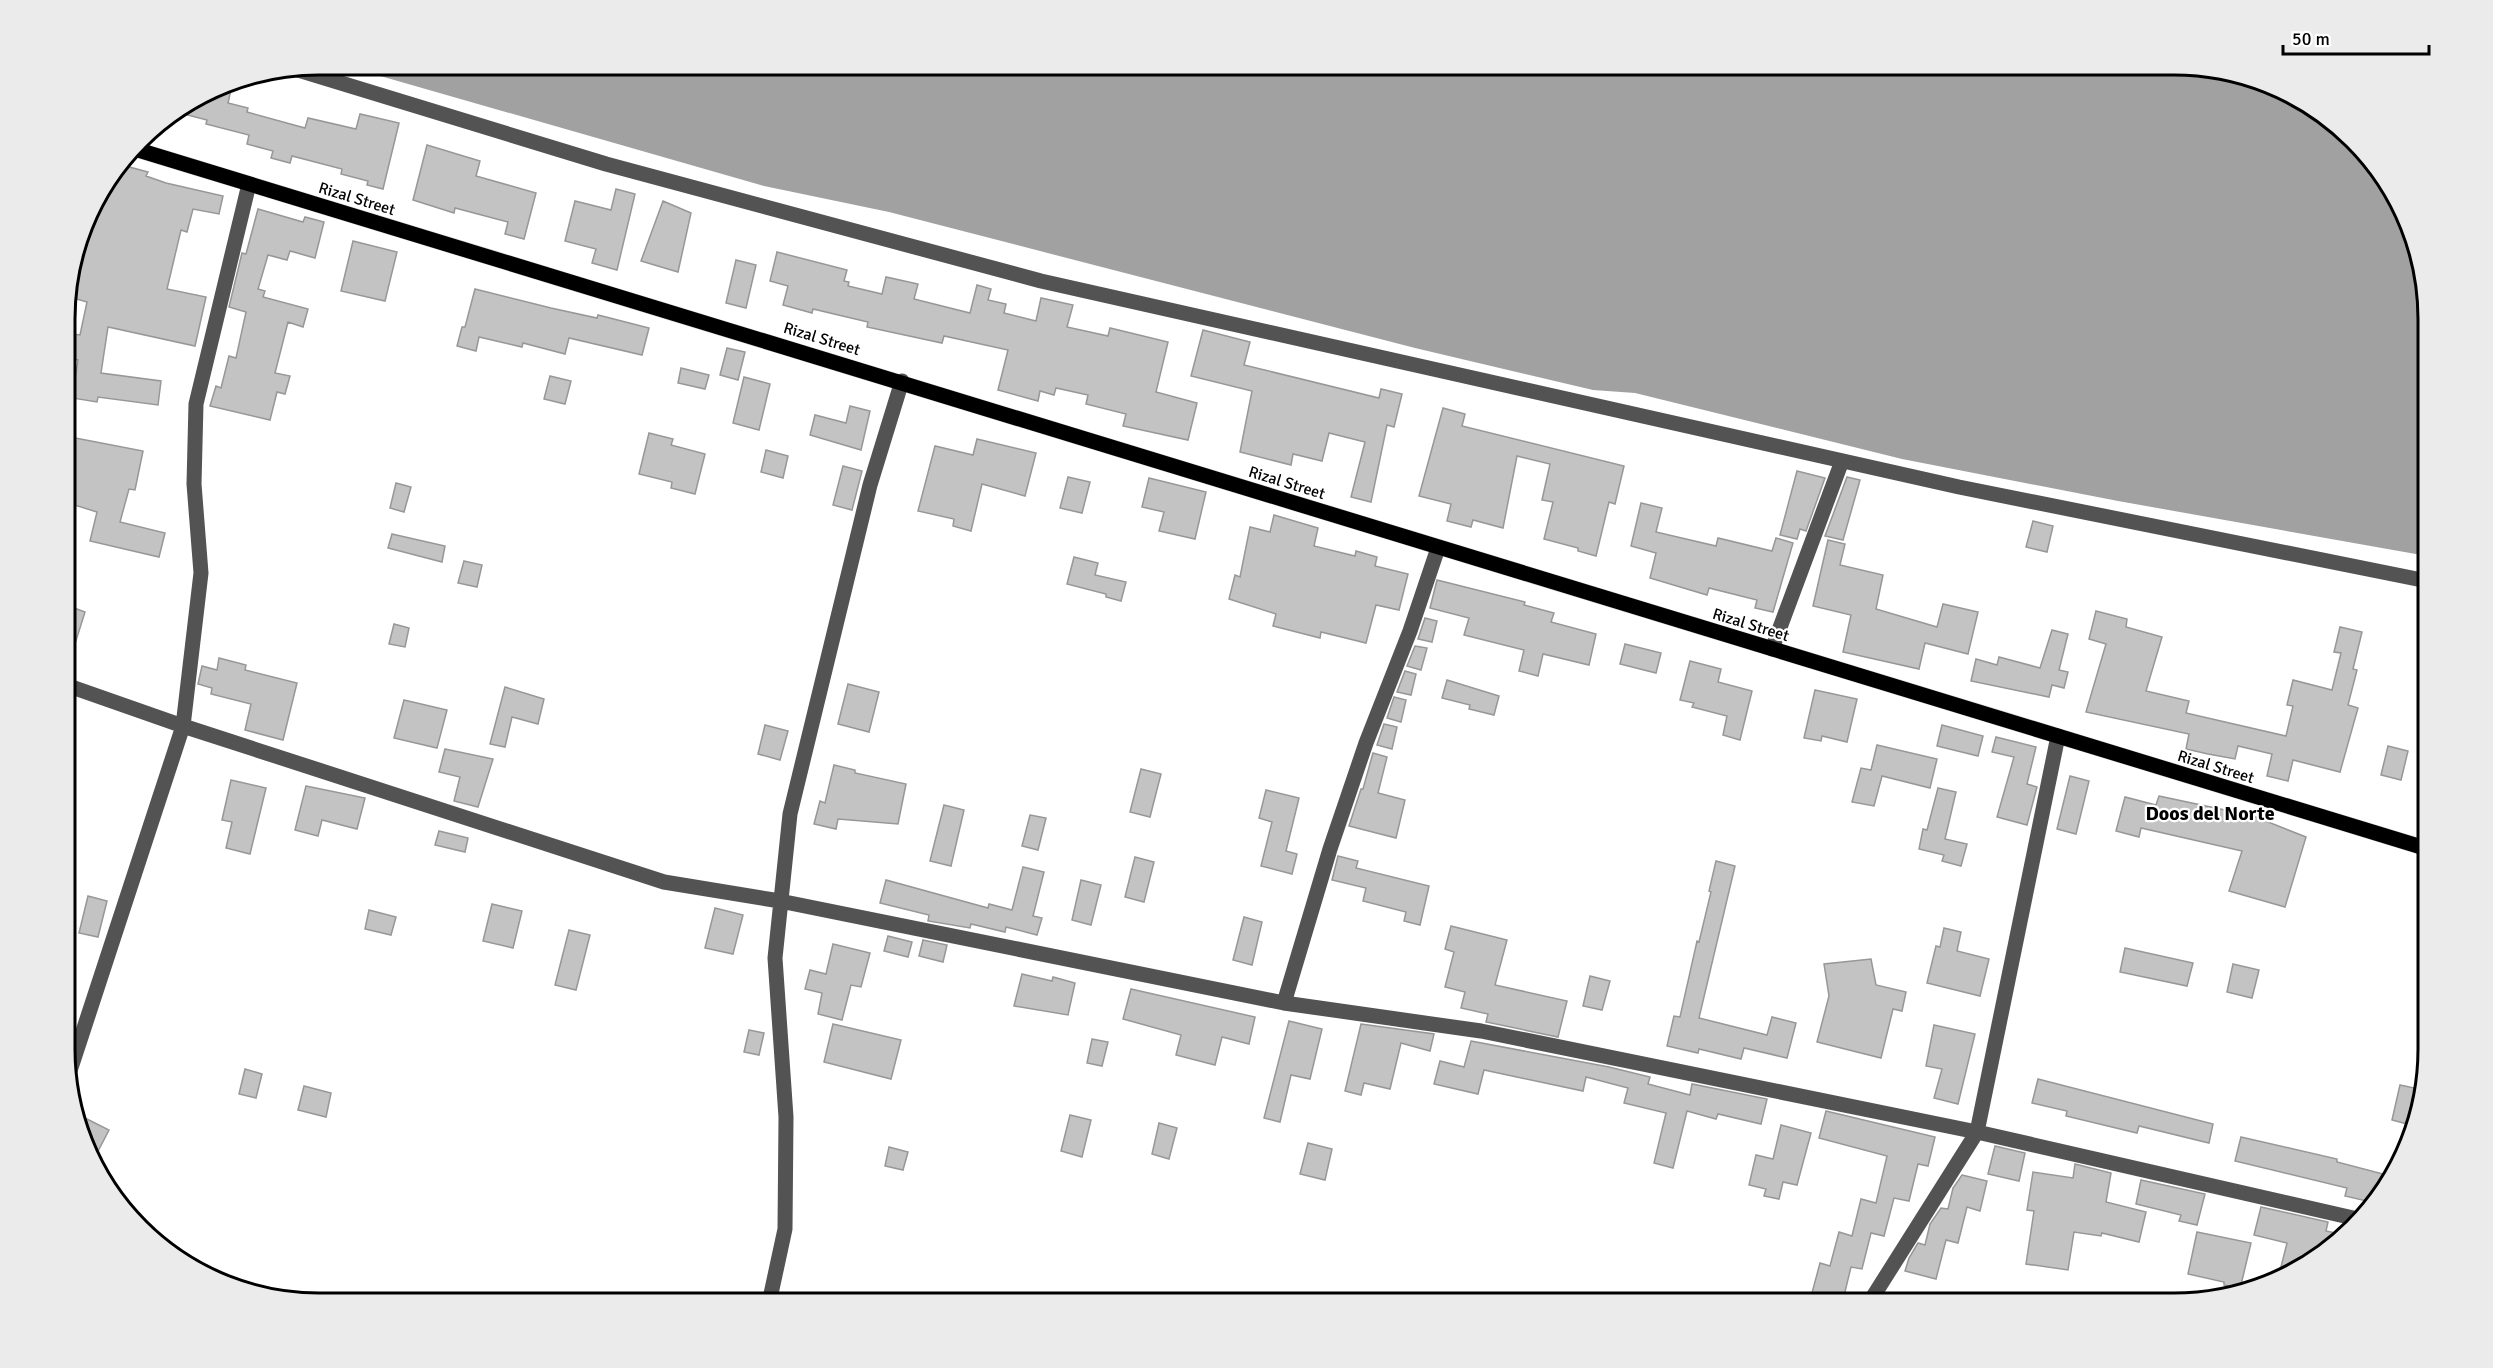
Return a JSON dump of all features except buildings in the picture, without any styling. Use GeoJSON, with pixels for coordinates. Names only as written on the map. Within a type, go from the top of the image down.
{"type":"FeatureCollection","features":[{"type":"Feature","properties":{"kind":"main road","name":"Rizal Street"},"geometry":{"type":"LineString","coordinates":[[142,150],[2418,846]]}},
{"type":"Feature","properties":{"kind":"street"},"geometry":{"type":"LineString","coordinates":[[315,75],[606,164],[1041,281],[1842,462],[2418,579]]}},
{"type":"Feature","properties":{"kind":"street"},"geometry":{"type":"LineString","coordinates":[[75,1055],[183,726],[201,573],[194,484],[196,404],[249,184]]}},
{"type":"Feature","properties":{"kind":"street"},"geometry":{"type":"LineString","coordinates":[[771,1293],[785,1229],[786,1117],[775,958],[790,814],[870,485],[902,381]]}},
{"type":"Feature","properties":{"kind":"street"},"geometry":{"type":"LineString","coordinates":[[1772,649],[1842,462]]}},
{"type":"Feature","properties":{"kind":"street"},"geometry":{"type":"LineString","coordinates":[[1284,1004],[1362,754],[1410,631],[1438,548]]}},
{"type":"Feature","properties":{"kind":"street"},"geometry":{"type":"LineString","coordinates":[[75,688],[183,726],[664,882],[780,901],[1284,1004],[1481,1031],[1977,1132],[2351,1218]]}},
{"type":"Feature","properties":{"kind":"street"},"geometry":{"type":"LineString","coordinates":[[1875,1293],[1977,1132],[2058,736]]}},
{"type":"Feature","properties":{"kind":"shaded area"},"geometry":{"type":"Polygon","coordinates":[[[377,75],[2174,75],[2206,77],[2237,83],[2282,100],[2310,116],[2347,146],[2377,183],[2393,211],[2405,240],[2416,287],[2418,319],[2418,554],[2118,501],[1902,459],[1635,393],[1593,390],[1415,348],[889,212],[764,186],[377,75]]]}},
{"type":"Feature","properties":{"kind":"district","name":"Doos del Norte"},"geometry":{"type":"Point","coordinates":[2210,813]}}]}
